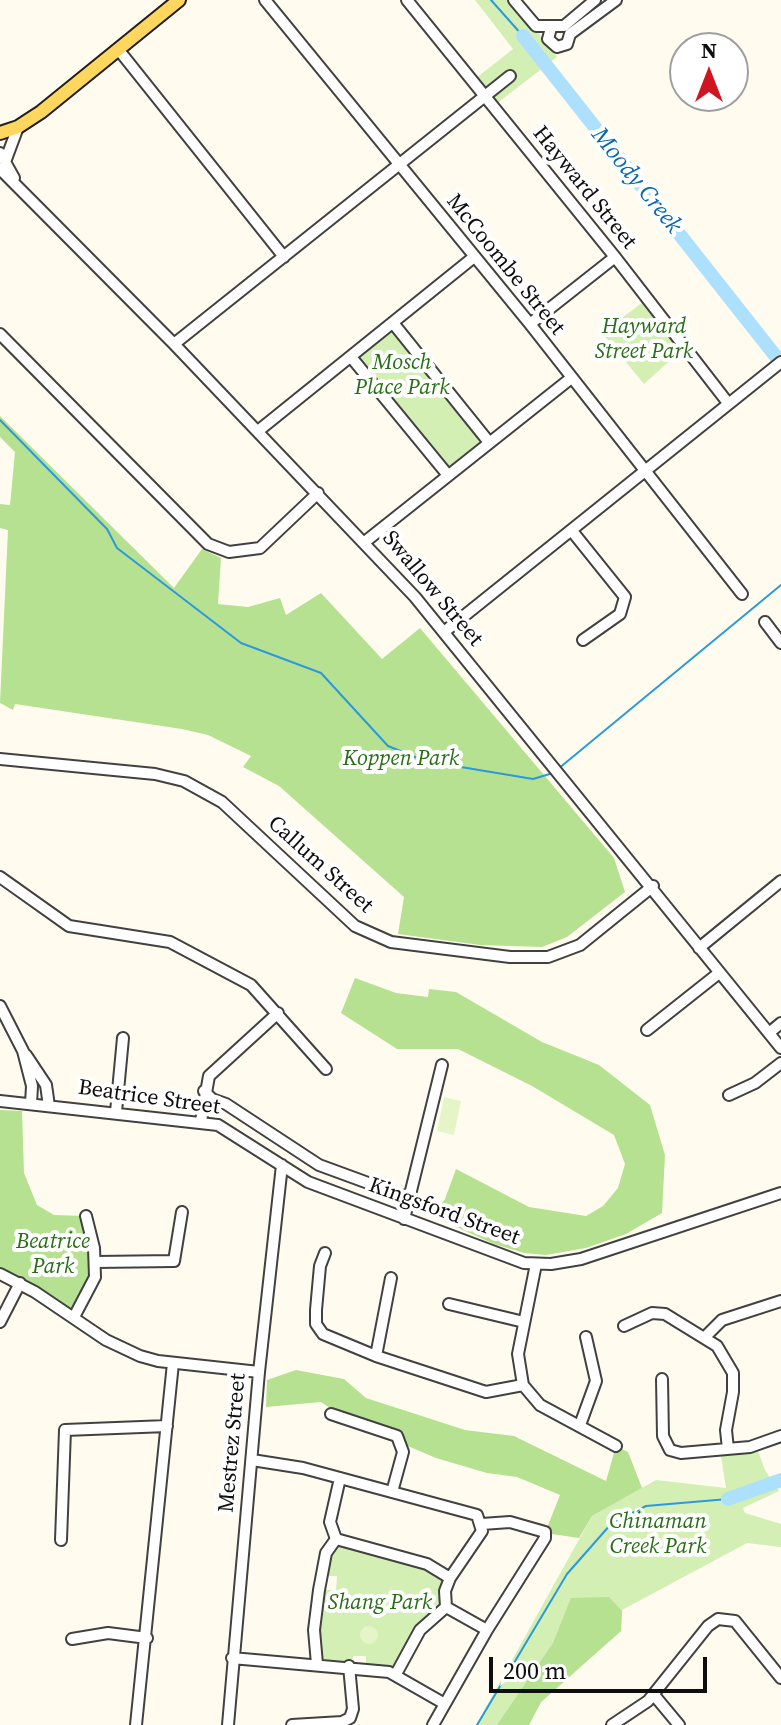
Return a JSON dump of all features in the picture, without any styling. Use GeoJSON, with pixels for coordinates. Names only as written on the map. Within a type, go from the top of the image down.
{"type":"FeatureCollection","features":[{"type":"Feature","properties":{"kind":"main road"},"geometry":{"type":"LineString","coordinates":[[0,133],[24,123],[179,0]]}},
{"type":"Feature","properties":{"kind":"main road"},"geometry":{"type":"LineString","coordinates":[[0,127],[24,123]]}},
{"type":"Feature","properties":{"kind":"street","name":"McCoombe Street"},"geometry":{"type":"LineString","coordinates":[[265,0],[530,324],[570,379],[742,594]]}},
{"type":"Feature","properties":{"kind":"street","name":"Hayward Street"},"geometry":{"type":"LineString","coordinates":[[407,0],[615,257],[728,403]]}},
{"type":"Feature","properties":{"kind":"street"},"geometry":{"type":"LineString","coordinates":[[514,0],[532,23],[567,30],[616,0]]}},
{"type":"Feature","properties":{"kind":"street"},"geometry":{"type":"LineString","coordinates":[[551,28],[548,39],[557,47],[567,44],[567,30],[595,0]]}},
{"type":"Feature","properties":{"kind":"street"},"geometry":{"type":"LineString","coordinates":[[118,49],[284,257]]}},
{"type":"Feature","properties":{"kind":"street"},"geometry":{"type":"LineString","coordinates":[[174,344],[510,76]]}},
{"type":"Feature","properties":{"kind":"street"},"geometry":{"type":"LineString","coordinates":[[1,164],[24,123]]}},
{"type":"Feature","properties":{"kind":"street","name":"Swallow Street"},"geometry":{"type":"LineString","coordinates":[[1,164],[366,541],[653,886],[781,1048]]}},
{"type":"Feature","properties":{"kind":"street"},"geometry":{"type":"LineString","coordinates":[[258,431],[474,257]]}},
{"type":"Feature","properties":{"kind":"street"},"geometry":{"type":"LineString","coordinates":[[530,324],[615,257]]}},
{"type":"Feature","properties":{"kind":"street"},"geometry":{"type":"LineString","coordinates":[[393,323],[488,441]]}},
{"type":"Feature","properties":{"kind":"street"},"geometry":{"type":"LineString","coordinates":[[0,334],[208,544],[229,552],[260,548],[318,493]]}},
{"type":"Feature","properties":{"kind":"street"},"geometry":{"type":"LineString","coordinates":[[351,357],[447,474]]}},
{"type":"Feature","properties":{"kind":"street"},"geometry":{"type":"LineString","coordinates":[[444,632],[778,364]]}},
{"type":"Feature","properties":{"kind":"street"},"geometry":{"type":"LineString","coordinates":[[366,541],[488,441],[570,379]]}},
{"type":"Feature","properties":{"kind":"street"},"geometry":{"type":"LineString","coordinates":[[572,531],[625,597],[620,614],[583,640]]}},
{"type":"Feature","properties":{"kind":"street"},"geometry":{"type":"LineString","coordinates":[[765,622],[781,643]]}},
{"type":"Feature","properties":{"kind":"street","name":"Callum Street"},"geometry":{"type":"LineString","coordinates":[[0,759],[155,774],[184,781],[222,802],[355,926],[391,942],[510,957],[548,957],[580,945],[653,886]]}},
{"type":"Feature","properties":{"kind":"street"},"geometry":{"type":"LineString","coordinates":[[0,877],[69,926],[161,939],[251,985],[326,1069]]}},
{"type":"Feature","properties":{"kind":"street"},"geometry":{"type":"LineString","coordinates":[[699,948],[781,881]]}},
{"type":"Feature","properties":{"kind":"street"},"geometry":{"type":"LineString","coordinates":[[647,1030],[719,973]]}},
{"type":"Feature","properties":{"kind":"street"},"geometry":{"type":"LineString","coordinates":[[0,1006],[23,1051],[46,1085],[49,1106]]}},
{"type":"Feature","properties":{"kind":"street"},"geometry":{"type":"LineString","coordinates":[[201,1121],[204,1091],[215,1070],[278,1013]]}},
{"type":"Feature","properties":{"kind":"street"},"geometry":{"type":"LineString","coordinates":[[769,1033],[781,1023]]}},
{"type":"Feature","properties":{"kind":"street"},"geometry":{"type":"LineString","coordinates":[[116,1112],[123,1038]]}},
{"type":"Feature","properties":{"kind":"street"},"geometry":{"type":"LineString","coordinates":[[23,1051],[32,1086],[31,1104]]}},
{"type":"Feature","properties":{"kind":"street"},"geometry":{"type":"LineString","coordinates":[[729,1095],[755,1083],[781,1063]]}},
{"type":"Feature","properties":{"kind":"street"},"geometry":{"type":"LineString","coordinates":[[404,1219],[442,1065]]}},
{"type":"Feature","properties":{"kind":"street","name":"Kingsford Street"},"geometry":{"type":"LineString","coordinates":[[204,1091],[319,1165],[409,1198]]}},
{"type":"Feature","properties":{"kind":"street","name":"Beatrice Street"},"geometry":{"type":"LineString","coordinates":[[0,1101],[201,1121],[233,1132],[282,1165]]}},
{"type":"Feature","properties":{"kind":"street","name":"Kingsford Street"},"geometry":{"type":"LineString","coordinates":[[282,1165],[308,1182],[510,1259],[536,1264],[581,1259],[781,1193]]}},
{"type":"Feature","properties":{"kind":"street","name":"Mestrez Street"},"geometry":{"type":"LineString","coordinates":[[228,1725],[259,1372],[282,1165]]}},
{"type":"Feature","properties":{"kind":"street"},"geometry":{"type":"LineString","coordinates":[[96,1262],[174,1261],[182,1212]]}},
{"type":"Feature","properties":{"kind":"street"},"geometry":{"type":"LineString","coordinates":[[74,1317],[92,1287],[96,1262],[86,1216]]}},
{"type":"Feature","properties":{"kind":"street"},"geometry":{"type":"LineString","coordinates":[[325,1253],[320,1266],[316,1324],[327,1336],[376,1356],[486,1392],[508,1391],[523,1385]]}},
{"type":"Feature","properties":{"kind":"street"},"geometry":{"type":"LineString","coordinates":[[536,1264],[537,1285],[524,1322],[518,1360],[523,1385],[540,1405],[616,1446]]}},
{"type":"Feature","properties":{"kind":"street"},"geometry":{"type":"LineString","coordinates":[[0,1274],[20,1283],[123,1349],[173,1363],[259,1372]]}},
{"type":"Feature","properties":{"kind":"street"},"geometry":{"type":"LineString","coordinates":[[376,1356],[391,1278]]}},
{"type":"Feature","properties":{"kind":"street"},"geometry":{"type":"LineString","coordinates":[[0,1322],[20,1283]]}},
{"type":"Feature","properties":{"kind":"street"},"geometry":{"type":"LineString","coordinates":[[705,1337],[722,1320],[781,1301]]}},
{"type":"Feature","properties":{"kind":"street"},"geometry":{"type":"LineString","coordinates":[[449,1304],[524,1322]]}},
{"type":"Feature","properties":{"kind":"street"},"geometry":{"type":"LineString","coordinates":[[624,1326],[652,1313],[665,1314],[705,1337],[725,1355],[733,1373],[726,1430],[728,1449]]}},
{"type":"Feature","properties":{"kind":"street"},"geometry":{"type":"LineString","coordinates":[[580,1425],[596,1381],[586,1337]]}},
{"type":"Feature","properties":{"kind":"street"},"geometry":{"type":"LineString","coordinates":[[136,1725],[173,1363]]}},
{"type":"Feature","properties":{"kind":"street"},"geometry":{"type":"LineString","coordinates":[[662,1379],[660,1398],[666,1446],[681,1453],[728,1449],[756,1446],[781,1436]]}},
{"type":"Feature","properties":{"kind":"street"},"geometry":{"type":"LineString","coordinates":[[331,1414],[397,1436],[403,1452],[392,1492]]}},
{"type":"Feature","properties":{"kind":"street"},"geometry":{"type":"LineString","coordinates":[[61,1540],[65,1430],[167,1426]]}},
{"type":"Feature","properties":{"kind":"street"},"geometry":{"type":"LineString","coordinates":[[252,1460],[293,1465],[471,1512],[482,1524]]}},
{"type":"Feature","properties":{"kind":"street"},"geometry":{"type":"LineString","coordinates":[[317,1664],[314,1630],[326,1553],[336,1539],[331,1514],[340,1478]]}},
{"type":"Feature","properties":{"kind":"street"},"geometry":{"type":"LineString","coordinates":[[433,1725],[487,1630],[530,1568],[546,1535],[510,1522],[482,1524]]}},
{"type":"Feature","properties":{"kind":"street"},"geometry":{"type":"LineString","coordinates":[[446,1607],[445,1591],[450,1578],[480,1536],[482,1524]]}},
{"type":"Feature","properties":{"kind":"street"},"geometry":{"type":"LineString","coordinates":[[336,1539],[427,1564],[450,1578]]}},
{"type":"Feature","properties":{"kind":"street"},"geometry":{"type":"LineString","coordinates":[[446,1607],[487,1630]]}},
{"type":"Feature","properties":{"kind":"street"},"geometry":{"type":"LineString","coordinates":[[396,1674],[420,1630],[446,1607]]}},
{"type":"Feature","properties":{"kind":"street"},"geometry":{"type":"LineString","coordinates":[[612,1725],[654,1695],[708,1626],[724,1618],[739,1624],[781,1678]]}},
{"type":"Feature","properties":{"kind":"street"},"geometry":{"type":"LineString","coordinates":[[72,1639],[108,1633],[147,1638]]}},
{"type":"Feature","properties":{"kind":"street"},"geometry":{"type":"LineString","coordinates":[[232,1658],[349,1666],[396,1674],[445,1704]]}},
{"type":"Feature","properties":{"kind":"street"},"geometry":{"type":"LineString","coordinates":[[292,1725],[342,1722],[350,1718],[353,1709],[349,1666]]}},
{"type":"Feature","properties":{"kind":"street"},"geometry":{"type":"LineString","coordinates":[[654,1695],[679,1725]]}},
{"type":"Feature","properties":{"kind":"green space"},"geometry":{"type":"Polygon","coordinates":[[[475,0],[513,0],[557,57],[491,108],[471,82],[513,49],[475,0]]]}},
{"type":"Feature","properties":{"kind":"green space","name":"Hayward Street Park"},"geometry":{"type":"Polygon","coordinates":[[[647,299],[685,347],[644,384],[602,333],[647,299]]]}},
{"type":"Feature","properties":{"kind":"green space","name":"Mosch Place Park"},"geometry":{"type":"Polygon","coordinates":[[[393,323],[488,441],[447,474],[351,357],[393,323]]]}},
{"type":"Feature","properties":{"kind":"green space","name":"Koppen Park"},"geometry":{"type":"Polygon","coordinates":[[[0,416],[174,588],[202,549],[221,558],[218,604],[248,607],[280,598],[286,615],[321,593],[382,659],[420,628],[614,858],[625,892],[567,937],[542,947],[480,945],[398,934],[404,897],[279,786],[243,767],[251,756],[208,735],[182,729],[15,704],[13,710],[0,703],[8,530],[0,528],[0,504],[10,505],[15,452],[0,437],[0,416]]]}},
{"type":"Feature","properties":{"kind":"green space"},"geometry":{"type":"Polygon","coordinates":[[[355,978],[396,993],[428,997],[429,989],[456,992],[542,1042],[599,1065],[650,1105],[665,1155],[662,1213],[626,1234],[586,1248],[546,1255],[524,1253],[494,1244],[432,1216],[445,1199],[456,1169],[529,1207],[586,1216],[603,1206],[618,1188],[625,1164],[614,1135],[532,1086],[458,1049],[397,1049],[341,1013],[355,978]]]}},
{"type":"Feature","properties":{"kind":"green space"},"geometry":{"type":"Polygon","coordinates":[[[444,1097],[461,1101],[454,1135],[437,1131],[444,1097]]]}},
{"type":"Feature","properties":{"kind":"green space","name":"Beatrice Park"},"geometry":{"type":"Polygon","coordinates":[[[0,1110],[22,1111],[24,1173],[37,1205],[54,1215],[86,1216],[96,1262],[76,1318],[0,1268],[0,1110]]]}},
{"type":"Feature","properties":{"kind":"green space"},"geometry":{"type":"Polygon","coordinates":[[[296,1370],[344,1379],[366,1398],[465,1430],[514,1436],[606,1481],[616,1446],[628,1452],[642,1488],[592,1516],[579,1538],[545,1533],[560,1495],[517,1477],[487,1473],[436,1458],[349,1421],[321,1402],[266,1407],[267,1380],[296,1370]]]}},
{"type":"Feature","properties":{"kind":"green space","name":"Chinaman Creek Park"},"geometry":{"type":"Polygon","coordinates":[[[756,1446],[765,1470],[779,1491],[743,1508],[745,1513],[781,1524],[781,1547],[747,1543],[622,1610],[621,1631],[541,1702],[529,1725],[476,1725],[592,1516],[656,1480],[726,1488],[720,1450],[756,1446]]]}},
{"type":"Feature","properties":{"kind":"green space","name":"Shang Park"},"geometry":{"type":"Polygon","coordinates":[[[335,1544],[424,1565],[446,1579],[441,1605],[394,1668],[366,1664],[366,1656],[354,1656],[350,1663],[322,1659],[317,1638],[323,1590],[336,1590],[337,1576],[325,1576],[328,1554],[335,1544]]]}},
{"type":"Feature","properties":{"kind":"green space"},"geometry":{"type":"Polygon","coordinates":[[[609,1597],[622,1611],[621,1631],[541,1702],[529,1725],[497,1725],[553,1643],[571,1598],[609,1597]]]}},
{"type":"Feature","properties":{"kind":"green space"},"geometry":{"type":"Polygon","coordinates":[[[369,1626],[378,1635],[369,1644],[360,1635],[369,1626]]]}},
{"type":"Feature","properties":{"kind":"waterway","name":"Moody Creek"},"geometry":{"type":"LineString","coordinates":[[491,0],[523,36]]}},
{"type":"Feature","properties":{"kind":"waterway","name":"Moody Creek"},"geometry":{"type":"LineString","coordinates":[[523,36],[781,363]]}},
{"type":"Feature","properties":{"kind":"waterway"},"geometry":{"type":"LineString","coordinates":[[0,420],[107,529],[117,548],[241,643],[321,673],[388,746],[425,761],[533,779],[553,773]]}},
{"type":"Feature","properties":{"kind":"waterway"},"geometry":{"type":"LineString","coordinates":[[558,769],[781,585]]}},
{"type":"Feature","properties":{"kind":"waterway"},"geometry":{"type":"LineString","coordinates":[[728,1499],[781,1480]]}},
{"type":"Feature","properties":{"kind":"waterway"},"geometry":{"type":"LineString","coordinates":[[477,1725],[567,1574],[611,1524],[646,1506],[728,1499]]}}]}
